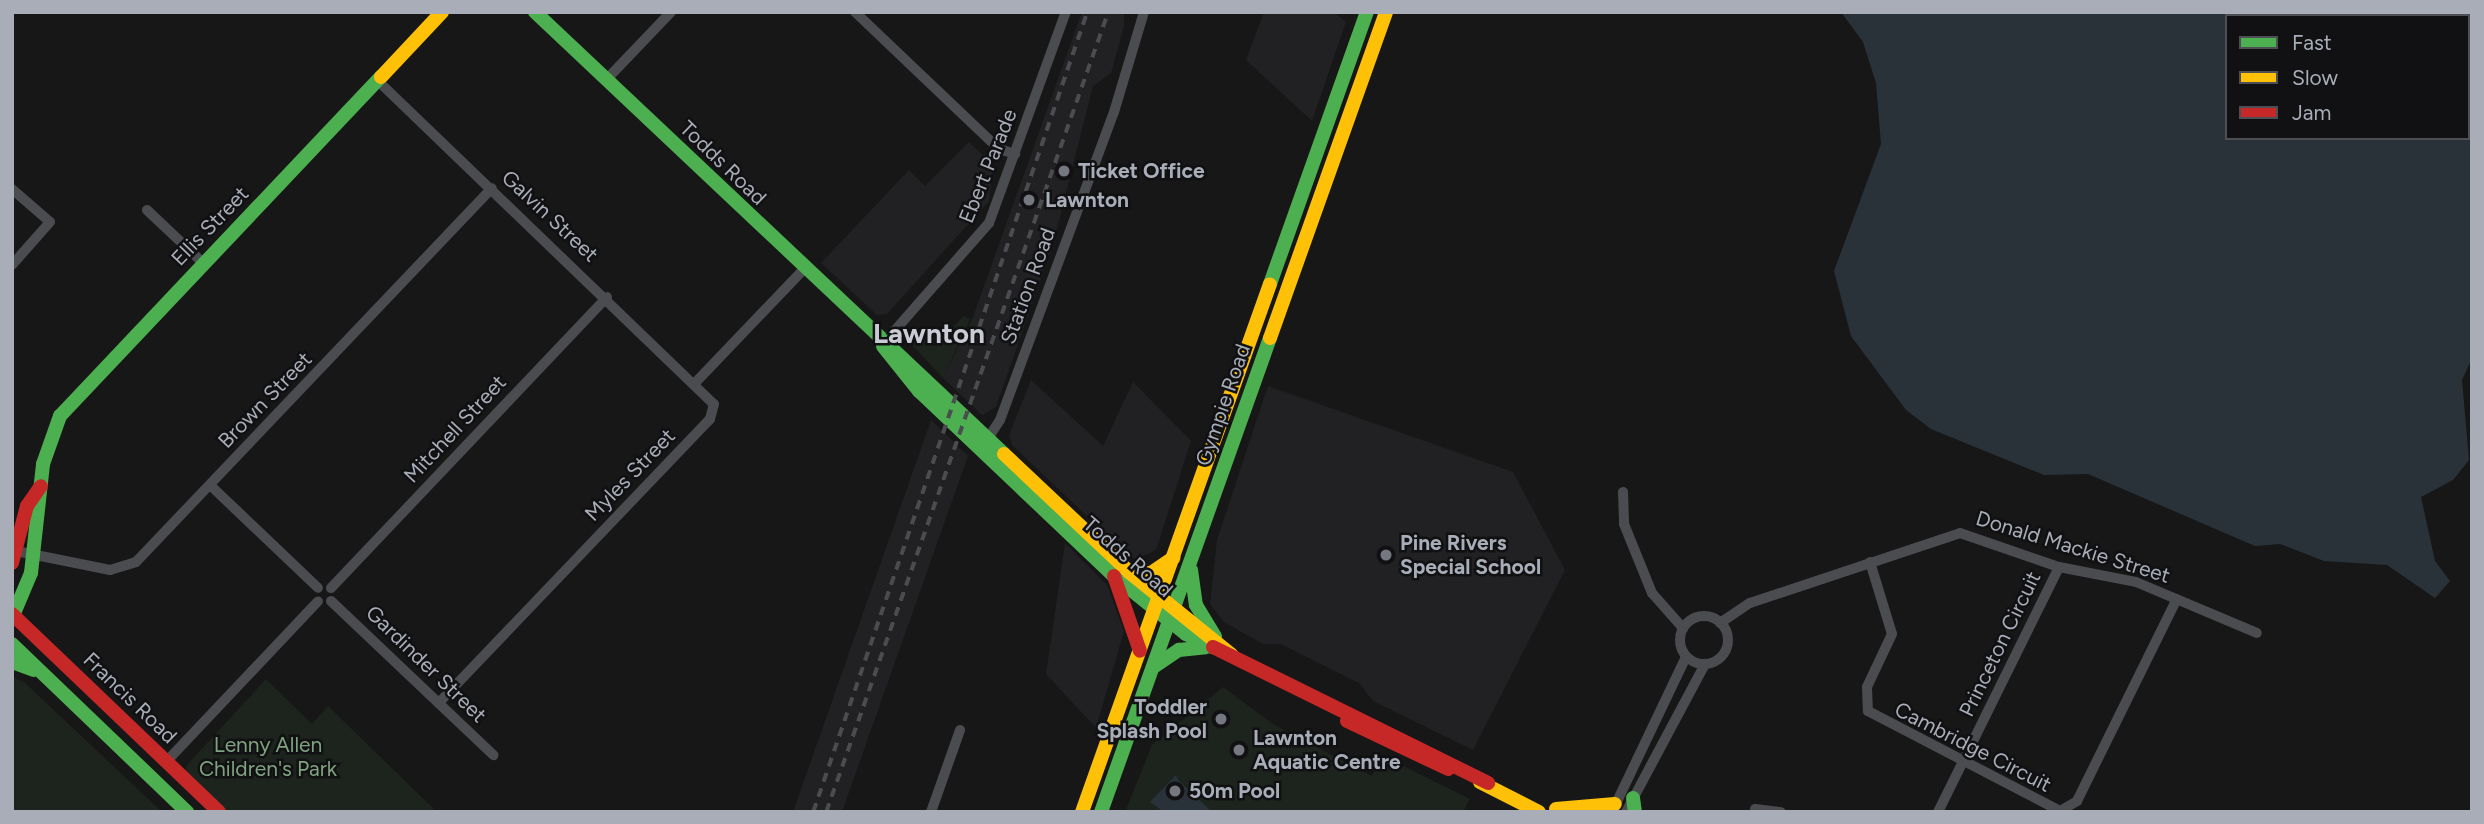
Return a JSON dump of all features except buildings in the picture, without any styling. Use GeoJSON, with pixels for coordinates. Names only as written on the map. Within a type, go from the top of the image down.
{"type":"FeatureCollection","features":[{"type":"Feature","properties":{"kind":"main road","name":"Ellis Street"},"geometry":{"type":"LineString","coordinates":[[13,616],[35,556],[47,445],[60,416],[442,12]]}},
{"type":"Feature","properties":{"kind":"main road","name":"Todds Road"},"geometry":{"type":"LineString","coordinates":[[535,12],[883,344],[892,364],[985,444],[1121,574],[1210,642]]}},
{"type":"Feature","properties":{"kind":"main road","name":"Gympie Road"},"geometry":{"type":"LineString","coordinates":[[1082,812],[1367,12]]}},
{"type":"Feature","properties":{"kind":"main road","name":"Gympie Road"},"geometry":{"type":"LineString","coordinates":[[1101,812],[1386,12]]}},
{"type":"Feature","properties":{"kind":"main road","name":"Ellis Street"},"geometry":{"type":"LineString","coordinates":[[14,557],[27,506],[41,486]]}},
{"type":"Feature","properties":{"kind":"main road"},"geometry":{"type":"LineString","coordinates":[[1140,651],[1121,574],[1151,573],[1173,558]]}},
{"type":"Feature","properties":{"kind":"main road"},"geometry":{"type":"LineString","coordinates":[[1190,563],[1196,605],[1210,642],[1402,750],[1488,783],[1539,812]]}},
{"type":"Feature","properties":{"kind":"main road","name":"Francis Road"},"geometry":{"type":"LineString","coordinates":[[13,616],[219,812]]}},
{"type":"Feature","properties":{"kind":"main road"},"geometry":{"type":"LineString","coordinates":[[1154,666],[1179,650],[1210,642]]}},
{"type":"Feature","properties":{"kind":"main road","name":"Francis Road"},"geometry":{"type":"LineString","coordinates":[[12,644],[187,812]]}},
{"type":"Feature","properties":{"kind":"main road"},"geometry":{"type":"LineString","coordinates":[[12,662],[42,673]]}},
{"type":"Feature","properties":{"kind":"main road"},"geometry":{"type":"LineString","coordinates":[[1518,798],[1560,810],[1617,809]]}},
{"type":"Feature","properties":{"kind":"street"},"geometry":{"type":"LineString","coordinates":[[606,80],[671,12]]}},
{"type":"Feature","properties":{"kind":"street"},"geometry":{"type":"LineString","coordinates":[[855,12],[999,149],[1015,154]]}},
{"type":"Feature","properties":{"kind":"street","name":"Ebert Parade"},"geometry":{"type":"LineString","coordinates":[[883,344],[980,238],[1015,154],[1066,12]]}},
{"type":"Feature","properties":{"kind":"street","name":"Station Road"},"geometry":{"type":"LineString","coordinates":[[985,444],[1114,112],[1144,12]]}},
{"type":"Feature","properties":{"kind":"street","name":"Galvin Street"},"geometry":{"type":"LineString","coordinates":[[377,80],[696,382]]}},
{"type":"Feature","properties":{"kind":"street","name":"Brown Street"},"geometry":{"type":"LineString","coordinates":[[35,556],[99,569],[126,567],[210,485],[492,188]]}},
{"type":"Feature","properties":{"kind":"street"},"geometry":{"type":"LineString","coordinates":[[12,189],[50,222],[12,265]]}},
{"type":"Feature","properties":{"kind":"street"},"geometry":{"type":"LineString","coordinates":[[147,210],[203,263]]}},
{"type":"Feature","properties":{"kind":"street"},"geometry":{"type":"LineString","coordinates":[[696,382],[804,269]]}},
{"type":"Feature","properties":{"kind":"street","name":"Mitchell Street"},"geometry":{"type":"LineString","coordinates":[[331,588],[607,297]]}},
{"type":"Feature","properties":{"kind":"street","name":"Myles Street"},"geometry":{"type":"LineString","coordinates":[[439,703],[710,419],[714,404],[696,382]]}},
{"type":"Feature","properties":{"kind":"street"},"geometry":{"type":"LineString","coordinates":[[210,485],[318,588],[331,588],[331,601],[318,601]]}},
{"type":"Feature","properties":{"kind":"street"},"geometry":{"type":"LineString","coordinates":[[1617,809],[1686,657],[1683,628],[1652,593],[1624,524],[1623,492]]}},
{"type":"Feature","properties":{"kind":"street","name":"Donald Mackie Street"},"geometry":{"type":"LineString","coordinates":[[1720,624],[1750,603],[1959,533],[2059,567],[2136,582],[2257,633]]}},
{"type":"Feature","properties":{"kind":"street"},"geometry":{"type":"LineString","coordinates":[[14,557],[35,556]]}},
{"type":"Feature","properties":{"kind":"street","name":"Cambridge Circuit"},"geometry":{"type":"LineString","coordinates":[[1870,562],[1892,634],[1867,687],[1868,711],[1963,764],[2052,809],[2072,807],[2177,599]]}},
{"type":"Feature","properties":{"kind":"street","name":"Princeton Circuit"},"geometry":{"type":"LineString","coordinates":[[1938,812],[2059,567]]}},
{"type":"Feature","properties":{"kind":"street"},"geometry":{"type":"LineString","coordinates":[[166,762],[318,601],[318,588]]}},
{"type":"Feature","properties":{"kind":"street","name":"Gardinder Street"},"geometry":{"type":"LineString","coordinates":[[331,601],[493,755]]}},
{"type":"Feature","properties":{"kind":"street"},"geometry":{"type":"LineString","coordinates":[[1617,809],[1634,805],[1705,664],[1724,652],[1727,637],[1720,624],[1698,617],[1683,628]]}},
{"type":"Feature","properties":{"kind":"street"},"geometry":{"type":"LineString","coordinates":[[1686,657],[1705,664]]}},
{"type":"Feature","properties":{"kind":"street"},"geometry":{"type":"LineString","coordinates":[[931,812],[960,730]]}},
{"type":"Feature","properties":{"kind":"street"},"geometry":{"type":"LineString","coordinates":[[1755,809],[1781,812]]}},
{"type":"Feature","properties":{"kind":"shaded area"},"geometry":{"type":"Polygon","coordinates":[[[1082,12],[1124,12],[1124,27],[1111,73],[1093,86],[1054,241],[996,407],[982,415],[943,378],[973,317],[1082,12]]]}},
{"type":"Feature","properties":{"kind":"shaded area"},"geometry":{"type":"Polygon","coordinates":[[[1264,12],[1334,12],[1346,22],[1312,121],[1246,60],[1264,12]]]}},
{"type":"Feature","properties":{"kind":"shaded area"},"geometry":{"type":"Polygon","coordinates":[[[1841,12],[2472,12],[2472,358],[2462,380],[2469,460],[2453,480],[2421,497],[2435,561],[2450,581],[2435,598],[2387,565],[2324,561],[2280,544],[2255,546],[2088,474],[2044,475],[1931,429],[1906,410],[1851,336],[1834,271],[1881,144],[1876,83],[1863,42],[1841,12]]]}},
{"type":"Feature","properties":{"kind":"shaded area"},"geometry":{"type":"Polygon","coordinates":[[[969,142],[993,165],[989,201],[887,314],[877,315],[821,263],[909,170],[925,186],[969,142]]]}},
{"type":"Feature","properties":{"kind":"shaded area"},"geometry":{"type":"Polygon","coordinates":[[[1031,380],[1103,446],[1133,382],[1191,441],[1156,550],[1137,559],[1129,556],[1012,445],[1009,435],[1031,380]]]}},
{"type":"Feature","properties":{"kind":"shaded area","name":"Pine Rivers Special School"},"geometry":{"type":"Polygon","coordinates":[[[1268,386],[1513,472],[1565,570],[1473,750],[1373,701],[1359,683],[1281,644],[1263,644],[1224,622],[1210,604],[1217,540],[1268,386]]]}},
{"type":"Feature","properties":{"kind":"shaded area"},"geometry":{"type":"Polygon","coordinates":[[[931,420],[968,456],[842,812],[793,812],[931,420]]]}},
{"type":"Feature","properties":{"kind":"shaded area"},"geometry":{"type":"Polygon","coordinates":[[[1065,543],[1107,585],[1124,631],[1096,728],[1046,674],[1065,543]]]}},
{"type":"Feature","properties":{"kind":"shaded area","name":"50m Pool"},"geometry":{"type":"Polygon","coordinates":[[[1176,775],[1212,812],[1164,812],[1150,802],[1176,775]]]}},
{"type":"Feature","properties":{"kind":"green space"},"geometry":{"type":"Polygon","coordinates":[[[964,316],[970,319],[943,378],[910,343],[923,329],[950,330],[964,316]]]}},
{"type":"Feature","properties":{"kind":"green space"},"geometry":{"type":"Polygon","coordinates":[[[14,678],[24,682],[162,812],[12,812],[14,678]]]}},
{"type":"Feature","properties":{"kind":"green space","name":"Lenny Allen Children's Park"},"geometry":{"type":"Polygon","coordinates":[[[266,679],[312,724],[328,706],[437,812],[223,812],[188,781],[186,766],[266,679]]]}},
{"type":"Feature","properties":{"kind":"green space","name":"Lawnton Aquatic Centre"},"geometry":{"type":"Polygon","coordinates":[[[1223,687],[1273,724],[1372,776],[1383,756],[1470,799],[1463,812],[1125,812],[1152,745],[1223,687]]]}},
{"type":"Feature","properties":{"kind":"railway"},"geometry":{"type":"LineString","coordinates":[[813,812],[1087,12]]}},
{"type":"Feature","properties":{"kind":"railway"},"geometry":{"type":"LineString","coordinates":[[826,812],[1108,12]]}},
{"type":"Feature","properties":{"kind":"traffic: fast"},"geometry":{"type":"LineString","coordinates":[[535,12],[1004,454]]}},
{"type":"Feature","properties":{"kind":"traffic: fast"},"geometry":{"type":"LineString","coordinates":[[1270,284],[1367,12]]}},
{"type":"Feature","properties":{"kind":"traffic: fast"},"geometry":{"type":"LineString","coordinates":[[12,618],[31,573],[43,464],[60,416],[381,77]]}},
{"type":"Feature","properties":{"kind":"traffic: fast"},"geometry":{"type":"LineString","coordinates":[[1101,812],[1270,338]]}},
{"type":"Feature","properties":{"kind":"traffic: fast"},"geometry":{"type":"LineString","coordinates":[[883,346],[919,391],[1114,576],[1186,634],[1213,647]]}},
{"type":"Feature","properties":{"kind":"traffic: fast"},"geometry":{"type":"LineString","coordinates":[[1191,570],[1196,605],[1215,637]]}},
{"type":"Feature","properties":{"kind":"traffic: fast"},"geometry":{"type":"LineString","coordinates":[[12,644],[187,812]]}},
{"type":"Feature","properties":{"kind":"traffic: fast"},"geometry":{"type":"LineString","coordinates":[[1155,666],[1179,650],[1206,647]]}},
{"type":"Feature","properties":{"kind":"traffic: fast"},"geometry":{"type":"LineString","coordinates":[[12,662],[34,670]]}},
{"type":"Feature","properties":{"kind":"traffic: fast"},"geometry":{"type":"LineString","coordinates":[[1633,798],[1635,812]]}},
{"type":"Feature","properties":{"kind":"traffic: slow"},"geometry":{"type":"LineString","coordinates":[[381,77],[442,12]]}},
{"type":"Feature","properties":{"kind":"traffic: slow"},"geometry":{"type":"LineString","coordinates":[[1270,338],[1386,12]]}},
{"type":"Feature","properties":{"kind":"traffic: slow"},"geometry":{"type":"LineString","coordinates":[[1082,812],[1270,284]]}},
{"type":"Feature","properties":{"kind":"traffic: slow"},"geometry":{"type":"LineString","coordinates":[[1004,454],[1129,572],[1232,655]]}},
{"type":"Feature","properties":{"kind":"traffic: slow"},"geometry":{"type":"LineString","coordinates":[[1129,572],[1151,573],[1173,558]]}},
{"type":"Feature","properties":{"kind":"traffic: slow"},"geometry":{"type":"LineString","coordinates":[[1480,782],[1539,812]]}},
{"type":"Feature","properties":{"kind":"traffic: slow"},"geometry":{"type":"LineString","coordinates":[[1556,809],[1615,804]]}},
{"type":"Feature","properties":{"kind":"traffic: jam"},"geometry":{"type":"LineString","coordinates":[[12,563],[27,506],[41,486]]}},
{"type":"Feature","properties":{"kind":"traffic: jam"},"geometry":{"type":"LineString","coordinates":[[1114,576],[1140,651]]}},
{"type":"Feature","properties":{"kind":"traffic: jam"},"geometry":{"type":"LineString","coordinates":[[12,614],[219,812]]}},
{"type":"Feature","properties":{"kind":"traffic: jam"},"geometry":{"type":"LineString","coordinates":[[1213,647],[1488,783]]}},
{"type":"Feature","properties":{"kind":"traffic: jam"},"geometry":{"type":"LineString","coordinates":[[1347,721],[1448,769]]}},
{"type":"Feature","properties":{"kind":"place","name":"Ticket Office"},"geometry":{"type":"Point","coordinates":[1064,171]}},
{"type":"Feature","properties":{"kind":"place","name":"Lawnton"},"geometry":{"type":"Point","coordinates":[1029,200]}},
{"type":"Feature","properties":{"kind":"place","name":"Pine Rivers Special School"},"geometry":{"type":"Point","coordinates":[1386,555]}},
{"type":"Feature","properties":{"kind":"place","name":"Toddler Splash Pool"},"geometry":{"type":"Point","coordinates":[1221,719]}},
{"type":"Feature","properties":{"kind":"place","name":"Lawnton Aquatic Centre"},"geometry":{"type":"Point","coordinates":[1239,750]}},
{"type":"Feature","properties":{"kind":"place","name":"50m Pool"},"geometry":{"type":"Point","coordinates":[1175,791]}},
{"type":"Feature","properties":{"kind":"district","name":"Lawnton"},"geometry":{"type":"Point","coordinates":[929,333]}}]}
